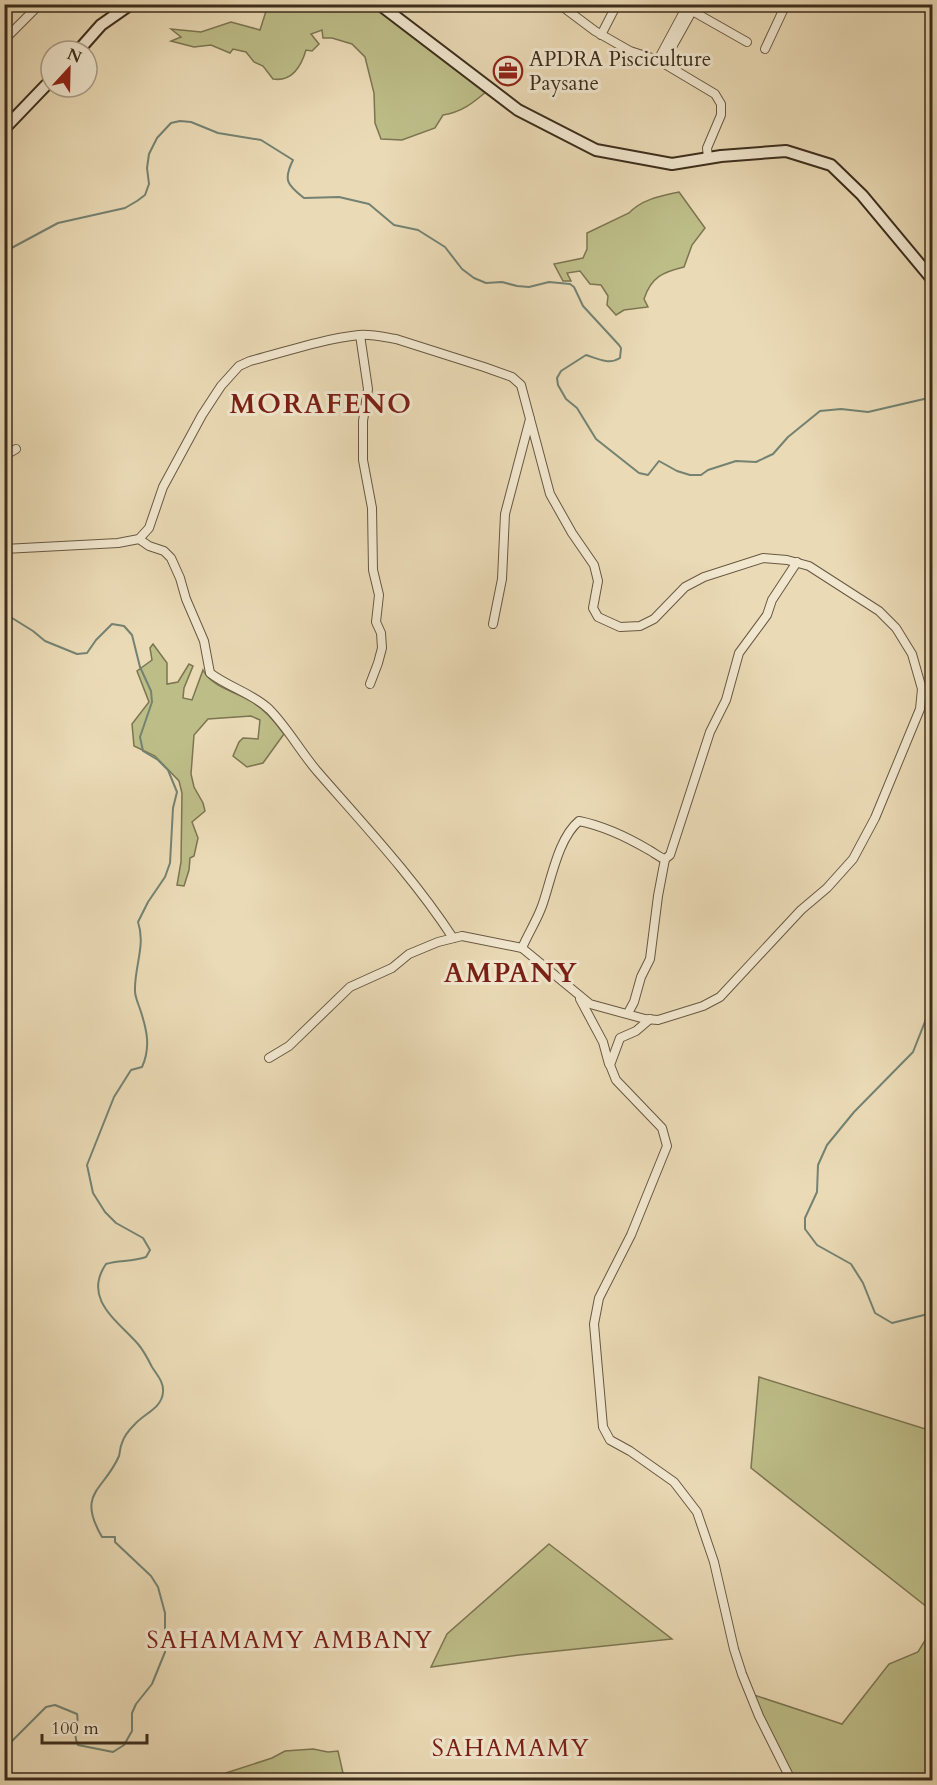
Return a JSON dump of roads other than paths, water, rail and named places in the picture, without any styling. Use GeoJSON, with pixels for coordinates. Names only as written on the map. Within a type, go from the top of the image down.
{"type":"FeatureCollection","features":[{"type":"Feature","properties":{"kind":"street"},"geometry":{"type":"LineString","coordinates":[[4,40],[40,4]]}},
{"type":"Feature","properties":{"kind":"street"},"geometry":{"type":"LineString","coordinates":[[89,39],[101,25],[131,4]]}},
{"type":"Feature","properties":{"kind":"street"},"geometry":{"type":"LineString","coordinates":[[379,4],[518,110],[596,150],[672,164],[708,158],[786,151],[831,165],[862,195],[933,279]]}},
{"type":"Feature","properties":{"kind":"street"},"geometry":{"type":"LineString","coordinates":[[559,4],[601,35],[630,51],[661,61],[715,93],[721,104],[721,115],[707,148],[708,158]]}},
{"type":"Feature","properties":{"kind":"street"},"geometry":{"type":"LineString","coordinates":[[601,35],[617,4]]}},
{"type":"Feature","properties":{"kind":"street"},"geometry":{"type":"LineString","coordinates":[[765,49],[786,4]]}},
{"type":"Feature","properties":{"kind":"street"},"geometry":{"type":"LineString","coordinates":[[661,61],[688,6],[747,42]]}},
{"type":"Feature","properties":{"kind":"street"},"geometry":{"type":"LineString","coordinates":[[4,129],[39,93]]}},
{"type":"Feature","properties":{"kind":"street"},"geometry":{"type":"LineString","coordinates":[[360,335],[368,389],[363,421],[363,460],[372,508],[373,570],[379,595],[376,622],[381,633],[382,648],[370,684]]}},
{"type":"Feature","properties":{"kind":"street"},"geometry":{"type":"LineString","coordinates":[[4,549],[118,543],[139,539],[149,528],[163,487],[202,415],[221,386],[239,366],[294,349],[360,335],[396,339],[512,377],[520,385],[531,418],[550,494],[572,533],[594,565],[598,581],[593,608],[598,617],[620,627],[640,626],[654,619],[686,587],[704,577],[763,558],[787,560],[809,566],[879,611],[896,628],[912,654],[922,689],[920,709],[875,818],[853,860],[827,888],[801,910],[720,997],[703,1006],[658,1020],[650,1019],[590,1004],[522,948],[462,936],[409,954],[392,968],[350,987],[289,1047],[269,1058]]}},
{"type":"Feature","properties":{"kind":"street"},"geometry":{"type":"LineString","coordinates":[[493,624],[501,579],[505,514],[531,418]]}},
{"type":"Feature","properties":{"kind":"street"},"geometry":{"type":"LineString","coordinates":[[4,456],[16,449]]}},
{"type":"Feature","properties":{"kind":"street"},"geometry":{"type":"LineString","coordinates":[[139,539],[149,546],[164,551],[171,558],[204,642],[210,673],[268,709],[304,755],[430,902],[453,939]]}},
{"type":"Feature","properties":{"kind":"street"},"geometry":{"type":"LineString","coordinates":[[628,1013],[650,959],[665,859],[670,855],[710,732],[726,700],[739,653],[767,615],[772,600],[797,562]]}},
{"type":"Feature","properties":{"kind":"street"},"geometry":{"type":"LineString","coordinates":[[522,948],[542,908],[557,857],[574,825],[579,821],[619,833],[665,859]]}},
{"type":"Feature","properties":{"kind":"street"},"geometry":{"type":"LineString","coordinates":[[577,994],[603,1041],[616,1080],[662,1128],[667,1146],[631,1235],[599,1298],[594,1324],[603,1427],[610,1440],[674,1482],[698,1512],[714,1562],[742,1674],[759,1716],[791,1780]]}},
{"type":"Feature","properties":{"kind":"street"},"geometry":{"type":"LineString","coordinates":[[610,1065],[620,1038],[636,1031],[650,1019]]}},
{"type":"Feature","properties":{"kind":"waterway"},"geometry":{"type":"LineString","coordinates":[[4,252],[58,223],[125,208],[137,201],[145,195],[149,184],[147,168],[149,154],[157,138],[171,123],[191,122],[218,133],[261,140],[293,160],[288,173],[288,182],[304,198],[339,197],[369,204],[394,225],[418,230],[445,247],[462,269],[474,278],[486,283],[502,282],[517,286],[529,287],[549,282],[570,284],[574,287],[583,306],[621,348],[620,358],[608,361],[586,355],[561,371],[557,378],[558,385],[566,399],[577,408],[596,439],[639,473],[648,475],[659,461],[690,475],[701,475],[708,470],[736,461],[756,462],[773,454],[788,437],[820,411],[841,409],[868,412],[924,399],[932,400]]}},
{"type":"Feature","properties":{"kind":"waterway"},"geometry":{"type":"LineString","coordinates":[[4,613],[45,641],[77,654],[87,653],[112,624],[124,626],[132,635],[140,667],[151,691],[152,702],[140,737],[143,751],[158,760],[168,770],[177,792],[173,808],[170,863],[165,877],[138,922],[141,939],[135,991],[146,1031],[145,1060],[142,1067],[131,1070],[114,1097],[87,1165],[93,1193],[105,1212],[116,1223],[143,1238],[150,1250],[146,1257],[106,1264],[98,1288],[100,1299],[113,1318],[142,1349],[163,1388],[160,1402],[139,1420],[124,1438],[113,1468],[95,1493],[92,1510],[102,1537],[115,1537],[115,1542],[151,1576],[158,1587],[165,1613],[165,1652],[152,1684],[136,1704],[132,1713],[132,1731],[124,1745],[113,1752],[78,1745],[75,1736],[77,1714],[55,1705],[46,1707],[4,1749]]}},
{"type":"Feature","properties":{"kind":"waterway"},"geometry":{"type":"LineString","coordinates":[[932,1004],[913,1052],[854,1112],[827,1145],[818,1165],[817,1192],[805,1218],[805,1229],[817,1245],[851,1264],[863,1283],[875,1313],[892,1323],[932,1313]]}},
{"type":"Feature","properties":{"kind":"place","name":"APDRA Pisciculture Paysane"},"geometry":{"type":"Point","coordinates":[508,71]}},
{"type":"Feature","properties":{"kind":"district","name":"MORAFENO"},"geometry":{"type":"Point","coordinates":[321,404]}},
{"type":"Feature","properties":{"kind":"district","name":"AMPANY"},"geometry":{"type":"Point","coordinates":[511,973]}},
{"type":"Feature","properties":{"kind":"district","name":"SAHAMAMY AMBANY"},"geometry":{"type":"Point","coordinates":[290,1640]}},
{"type":"Feature","properties":{"kind":"district","name":"SAHAMAMY"},"geometry":{"type":"Point","coordinates":[511,1748]}}]}
